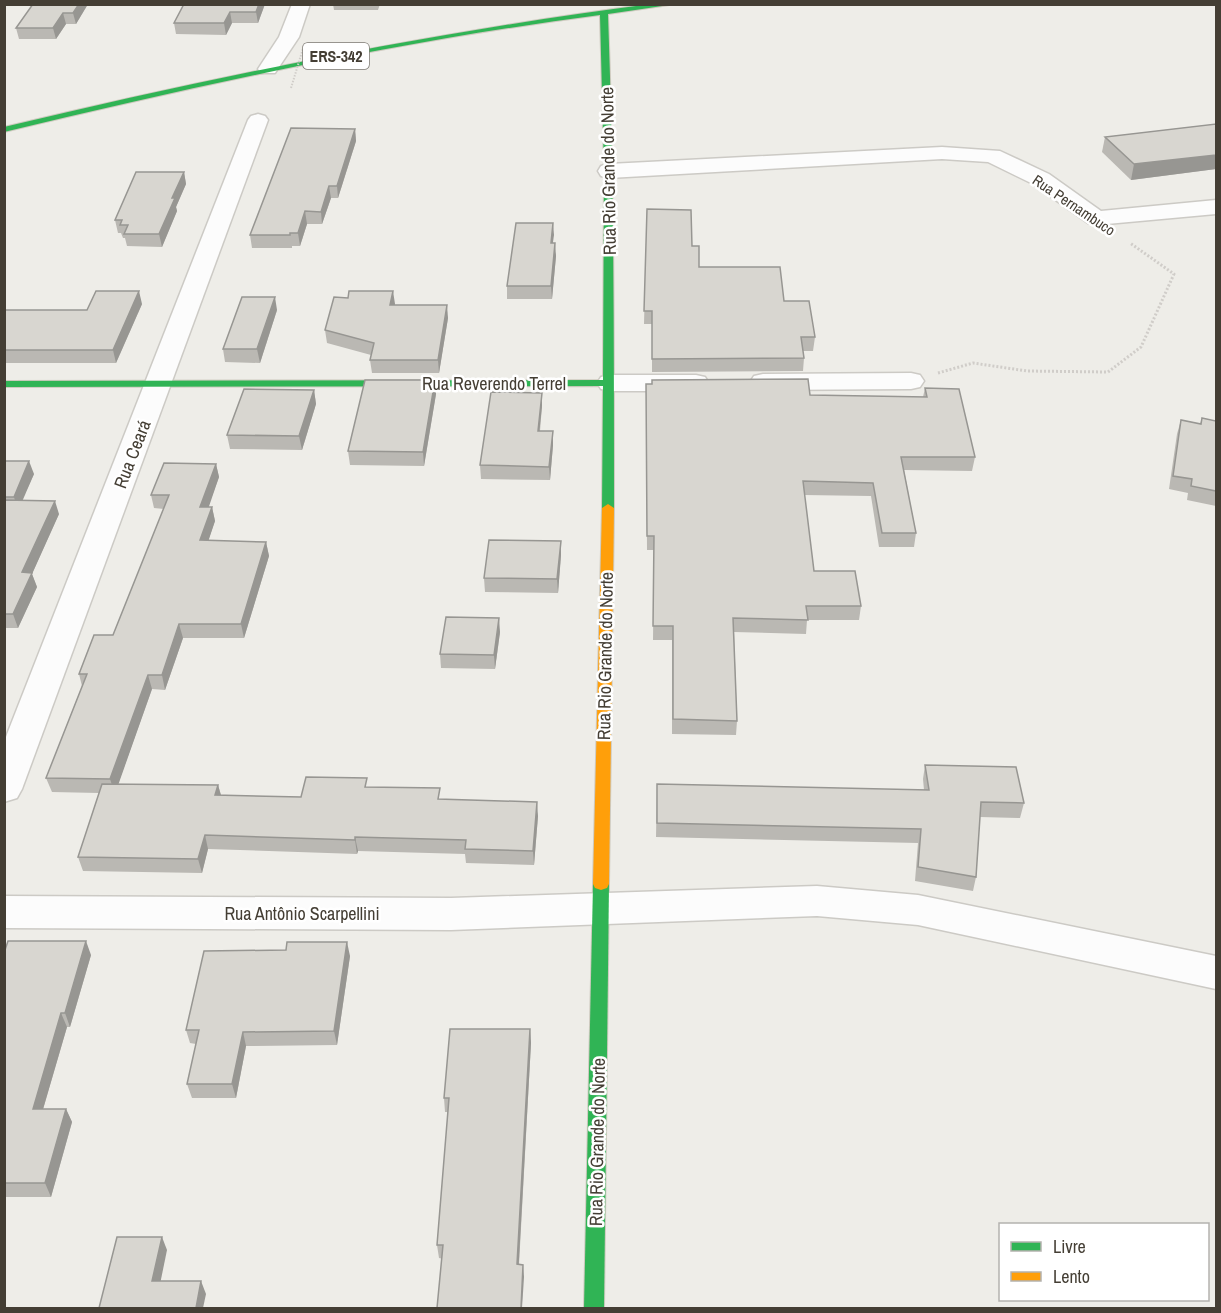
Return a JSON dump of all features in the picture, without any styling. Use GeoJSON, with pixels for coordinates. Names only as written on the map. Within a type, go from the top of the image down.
{"type":"FeatureCollection","features":[{"type":"Feature","properties":{"kind":"street"},"geometry":{"type":"LineString","coordinates":[[268,69],[289,37],[301,4]]}},
{"type":"Feature","properties":{"kind":"street","name":"ERS-342"},"geometry":{"type":"LineString","coordinates":[[4,130],[172,88],[268,69],[604,8],[673,4]]}},
{"type":"Feature","properties":{"kind":"street","name":"Rua Rio Grande do Norte"},"geometry":{"type":"LineString","coordinates":[[594,1308],[610,383],[609,171],[604,8]]}},
{"type":"Feature","properties":{"kind":"street","name":"Rua Ceará"},"geometry":{"type":"LineString","coordinates":[[4,789],[258,120]]}},
{"type":"Feature","properties":{"kind":"street","name":"Rua Pernambuco"},"geometry":{"type":"LineString","coordinates":[[609,171],[942,153],[992,156],[1041,179],[1096,218]]}},
{"type":"Feature","properties":{"kind":"street"},"geometry":{"type":"LineString","coordinates":[[1096,218],[1216,207]]}},
{"type":"Feature","properties":{"kind":"street","name":"Rua Reverendo Terrel"},"geometry":{"type":"LineString","coordinates":[[4,384],[911,381]]}},
{"type":"Feature","properties":{"kind":"street","name":"Rua Antônio Scarpellini"},"geometry":{"type":"LineString","coordinates":[[4,912],[452,914],[817,901],[918,910],[1216,973]]}},
{"type":"Feature","properties":{"kind":"path"},"geometry":{"type":"LineString","coordinates":[[291,88],[305,42]]}},
{"type":"Feature","properties":{"kind":"path","name":"Rua Pernambuco"},"geometry":{"type":"LineString","coordinates":[[911,381],[973,363],[1027,372],[1108,372],[1141,347],[1174,274],[1096,218]]}},
{"type":"Feature","properties":{"kind":"building"},"geometry":{"type":"Polygon","coordinates":[[[33,4],[79,4],[73,13],[63,13],[53,28],[16,28],[33,4]]]}},
{"type":"Feature","properties":{"kind":"building"},"geometry":{"type":"Polygon","coordinates":[[[184,4],[259,4],[256,12],[230,12],[224,23],[174,23],[184,4]]]}},
{"type":"Feature","properties":{"kind":"building"},"geometry":{"type":"Polygon","coordinates":[[[1216,124],[1216,155],[1134,164],[1105,137],[1216,124]]]}},
{"type":"Feature","properties":{"kind":"building"},"geometry":{"type":"Polygon","coordinates":[[[291,128],[355,129],[337,186],[329,186],[321,212],[305,211],[298,233],[250,235],[291,128]]]}},
{"type":"Feature","properties":{"kind":"building"},"geometry":{"type":"Polygon","coordinates":[[[136,172],[184,172],[159,234],[124,234],[128,225],[120,225],[122,220],[115,220],[136,172]]]}},
{"type":"Feature","properties":{"kind":"building"},"geometry":{"type":"Polygon","coordinates":[[[647,209],[691,210],[692,246],[699,246],[699,267],[780,267],[784,301],[809,301],[815,337],[801,337],[804,358],[652,359],[652,311],[644,311],[647,209]]]}},
{"type":"Feature","properties":{"kind":"building"},"geometry":{"type":"Polygon","coordinates":[[[516,223],[553,223],[551,243],[555,243],[551,286],[507,286],[516,223]]]}},
{"type":"Feature","properties":{"kind":"building"},"geometry":{"type":"Polygon","coordinates":[[[96,291],[139,291],[113,350],[4,350],[4,310],[87,310],[96,291]]]}},
{"type":"Feature","properties":{"kind":"building"},"geometry":{"type":"Polygon","coordinates":[[[349,291],[393,291],[390,305],[447,305],[438,360],[370,360],[374,343],[325,330],[334,297],[348,298],[349,291]]]}},
{"type":"Feature","properties":{"kind":"building"},"geometry":{"type":"Polygon","coordinates":[[[242,297],[275,297],[257,349],[223,349],[242,297]]]}},
{"type":"Feature","properties":{"kind":"building"},"geometry":{"type":"Polygon","coordinates":[[[808,379],[810,395],[927,397],[925,388],[959,389],[975,457],[901,457],[916,533],[882,533],[873,483],[803,481],[814,571],[855,571],[861,606],[806,606],[808,620],[733,618],[737,721],[673,719],[673,626],[653,626],[654,536],[647,536],[646,384],[652,384],[652,380],[808,379]]]}},
{"type":"Feature","properties":{"kind":"building"},"geometry":{"type":"Polygon","coordinates":[[[365,380],[435,380],[423,452],[348,451],[365,380]]]}},
{"type":"Feature","properties":{"kind":"building"},"geometry":{"type":"Polygon","coordinates":[[[244,389],[314,390],[299,436],[227,435],[244,389]]]}},
{"type":"Feature","properties":{"kind":"building"},"geometry":{"type":"Polygon","coordinates":[[[491,392],[542,393],[538,431],[553,431],[549,467],[480,465],[491,392]]]}},
{"type":"Feature","properties":{"kind":"building"},"geometry":{"type":"Polygon","coordinates":[[[1202,418],[1216,421],[1216,491],[1191,486],[1192,479],[1173,476],[1181,420],[1201,424],[1202,418]]]}},
{"type":"Feature","properties":{"kind":"building"},"geometry":{"type":"Polygon","coordinates":[[[4,461],[29,461],[14,497],[4,497],[4,461]]]}},
{"type":"Feature","properties":{"kind":"building"},"geometry":{"type":"Polygon","coordinates":[[[164,463],[216,464],[200,507],[212,507],[200,540],[266,542],[241,624],[179,624],[162,675],[148,675],[110,779],[46,778],[87,674],[79,674],[94,635],[113,635],[169,495],[151,495],[164,463]]]}},
{"type":"Feature","properties":{"kind":"building"},"geometry":{"type":"Polygon","coordinates":[[[4,500],[55,501],[22,572],[32,573],[13,614],[4,614],[4,500]]]}},
{"type":"Feature","properties":{"kind":"building"},"geometry":{"type":"Polygon","coordinates":[[[489,540],[561,541],[557,579],[484,578],[489,540]]]}},
{"type":"Feature","properties":{"kind":"building"},"geometry":{"type":"Polygon","coordinates":[[[446,617],[499,618],[494,655],[440,654],[446,617]]]}},
{"type":"Feature","properties":{"kind":"building"},"geometry":{"type":"Polygon","coordinates":[[[925,765],[1016,767],[1024,803],[981,802],[976,877],[918,867],[921,829],[657,823],[657,784],[929,790],[925,765]]]}},
{"type":"Feature","properties":{"kind":"building"},"geometry":{"type":"Polygon","coordinates":[[[306,777],[367,778],[365,787],[440,788],[438,799],[537,802],[533,851],[465,849],[466,840],[355,837],[355,840],[205,835],[198,859],[78,857],[102,784],[218,785],[215,795],[301,797],[306,777]]]}},
{"type":"Feature","properties":{"kind":"building"},"geometry":{"type":"Polygon","coordinates":[[[8,941],[86,941],[65,1013],[61,1013],[33,1109],[66,1109],[45,1183],[4,1183],[4,953],[8,941]]]}},
{"type":"Feature","properties":{"kind":"building"},"geometry":{"type":"Polygon","coordinates":[[[287,942],[347,942],[334,1031],[243,1032],[232,1084],[187,1084],[199,1030],[186,1030],[204,951],[286,950],[287,942]]]}},
{"type":"Feature","properties":{"kind":"building"},"geometry":{"type":"Polygon","coordinates":[[[450,1029],[530,1029],[517,1264],[523,1265],[521,1308],[437,1308],[443,1245],[437,1245],[449,1098],[444,1098],[450,1029]]]}},
{"type":"Feature","properties":{"kind":"building"},"geometry":{"type":"Polygon","coordinates":[[[117,1237],[162,1237],[152,1281],[201,1281],[196,1308],[99,1308],[117,1237]]]}},
{"type":"Feature","properties":{"kind":"traffic: fast"},"geometry":{"type":"LineString","coordinates":[[4,130],[253,73],[420,41],[673,4]]}},
{"type":"Feature","properties":{"kind":"traffic: fast"},"geometry":{"type":"LineString","coordinates":[[604,12],[609,171],[608,508]]}},
{"type":"Feature","properties":{"kind":"traffic: fast"},"geometry":{"type":"LineString","coordinates":[[4,384],[610,383]]}},
{"type":"Feature","properties":{"kind":"traffic: fast"},"geometry":{"type":"LineString","coordinates":[[594,1308],[601,884]]}},
{"type":"Feature","properties":{"kind":"traffic: slow"},"geometry":{"type":"LineString","coordinates":[[601,884],[608,508]]}}]}
